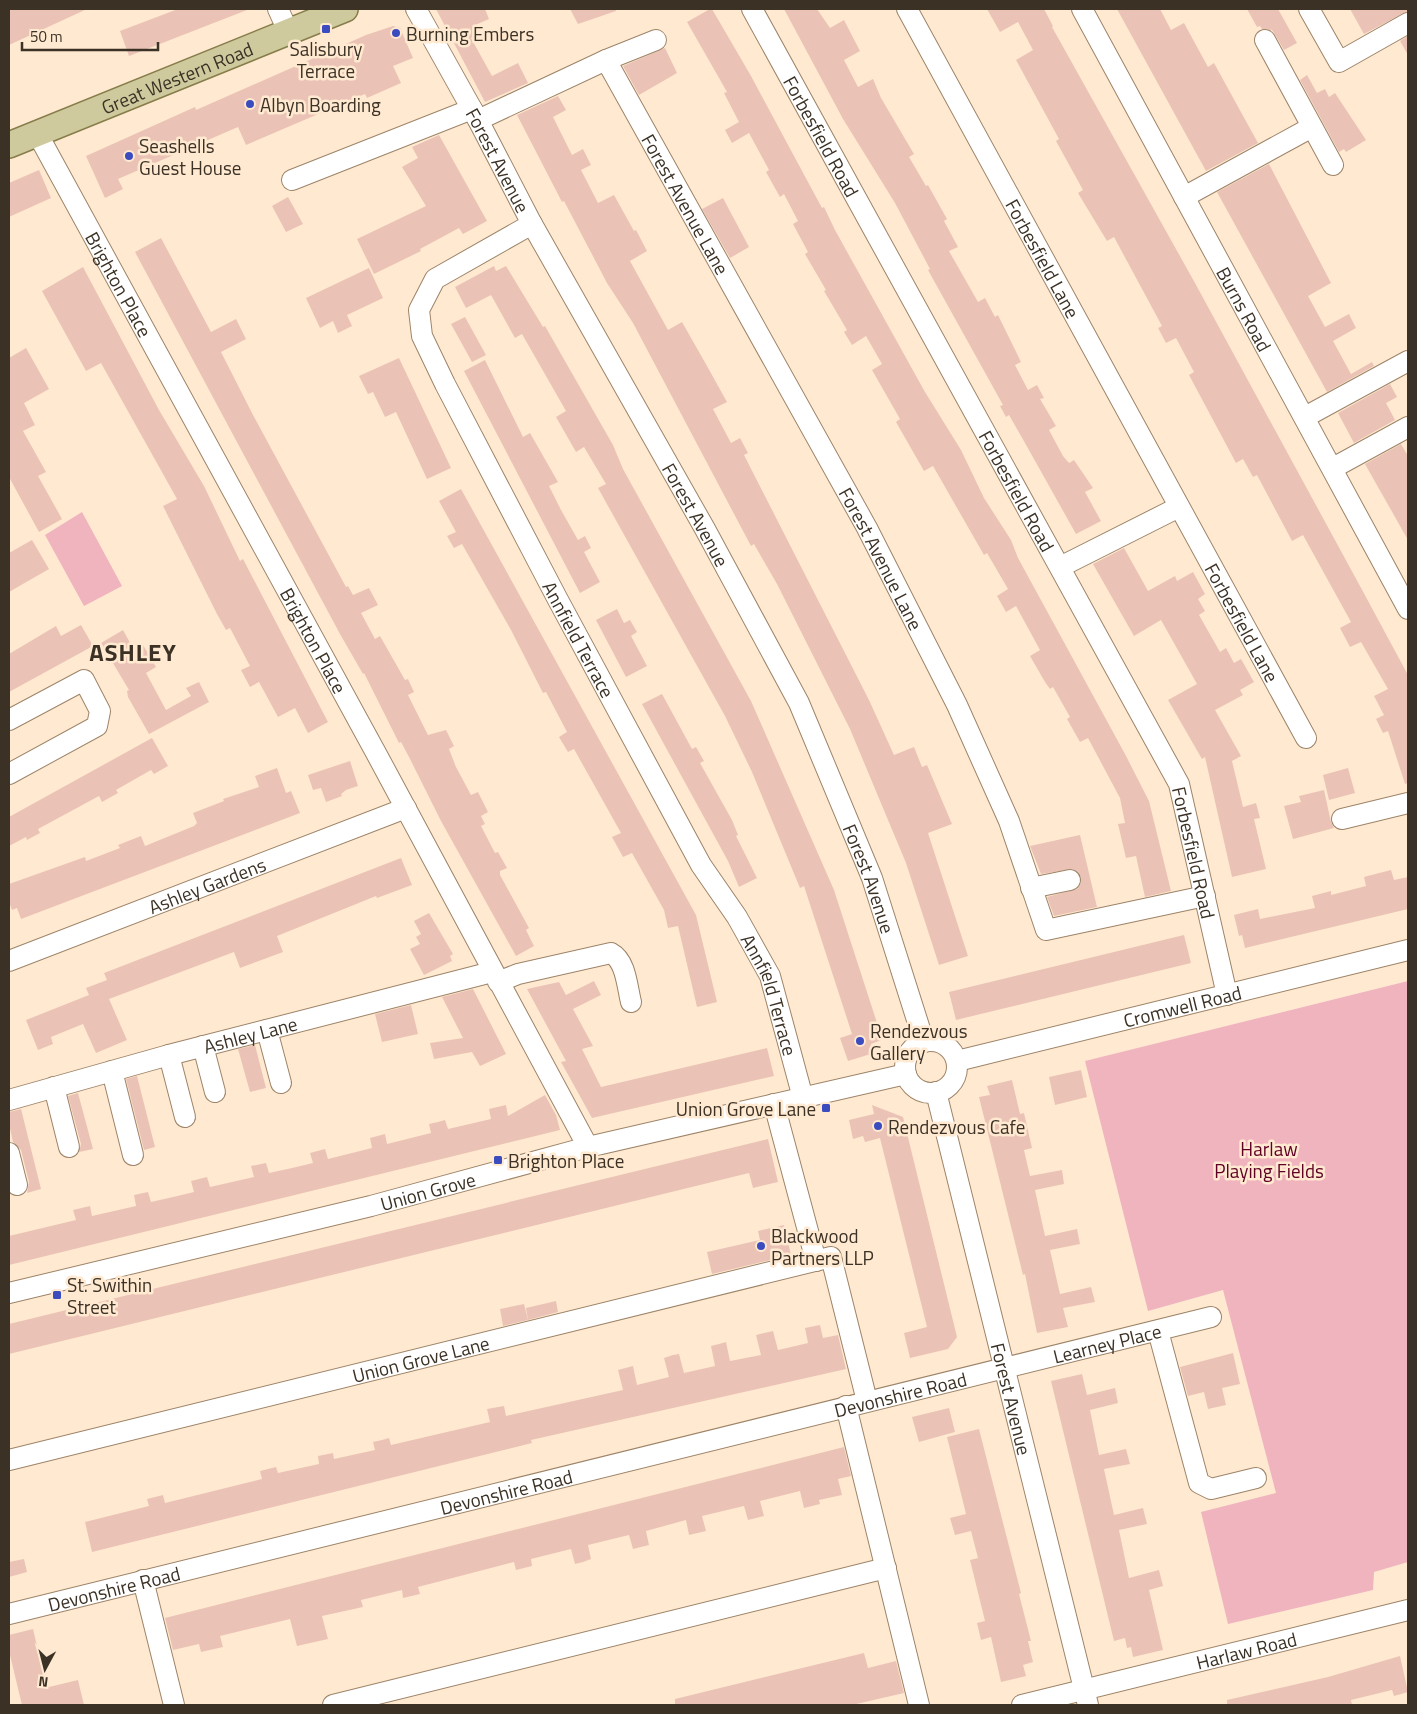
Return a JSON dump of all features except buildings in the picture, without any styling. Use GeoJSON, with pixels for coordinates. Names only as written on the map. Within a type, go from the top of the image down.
{"type":"FeatureCollection","features":[{"type":"Feature","properties":{"kind":"main road","name":"Great Western Road"},"geometry":{"type":"LineString","coordinates":[[9,145],[283,20],[345,9]]}},
{"type":"Feature","properties":{"kind":"street","name":"Forest Avenue"},"geometry":{"type":"LineString","coordinates":[[416,9],[475,114],[532,224],[705,530],[799,703],[872,878],[924,1042]]}},
{"type":"Feature","properties":{"kind":"street","name":"Forbesfield Road"},"geometry":{"type":"LineString","coordinates":[[752,9],[1179,784],[1227,995]]}},
{"type":"Feature","properties":{"kind":"street","name":"Forbesfield Lane"},"geometry":{"type":"LineString","coordinates":[[907,9],[1306,738]]}},
{"type":"Feature","properties":{"kind":"street","name":"Burns Road"},"geometry":{"type":"LineString","coordinates":[[1082,9],[1408,609]]}},
{"type":"Feature","properties":{"kind":"street"},"geometry":{"type":"LineString","coordinates":[[1308,9],[1338,62],[1408,23]]}},
{"type":"Feature","properties":{"kind":"street"},"geometry":{"type":"LineString","coordinates":[[292,180],[475,114],[656,40]]}},
{"type":"Feature","properties":{"kind":"street"},"geometry":{"type":"LineString","coordinates":[[1265,40],[1333,165]]}},
{"type":"Feature","properties":{"kind":"street","name":"Forest Avenue Lane"},"geometry":{"type":"LineString","coordinates":[[606,60],[872,537],[957,705],[1009,821],[1046,930],[1205,896]]}},
{"type":"Feature","properties":{"kind":"street"},"geometry":{"type":"LineString","coordinates":[[1184,197],[1312,126]]}},
{"type":"Feature","properties":{"kind":"street","name":"Brighton Place"},"geometry":{"type":"LineString","coordinates":[[37,133],[406,808],[495,977],[588,1147]]}},
{"type":"Feature","properties":{"kind":"street","name":"Annfield Terrace"},"geometry":{"type":"LineString","coordinates":[[532,224],[467,259],[435,279],[419,310],[422,336],[556,598],[700,865],[737,918],[770,976],[803,1098]]}},
{"type":"Feature","properties":{"kind":"street"},"geometry":{"type":"LineString","coordinates":[[1305,418],[1408,361]]}},
{"type":"Feature","properties":{"kind":"street"},"geometry":{"type":"LineString","coordinates":[[1333,468],[1408,427]]}},
{"type":"Feature","properties":{"kind":"street"},"geometry":{"type":"LineString","coordinates":[[1060,567],[1179,507]]}},
{"type":"Feature","properties":{"kind":"street"},"geometry":{"type":"LineString","coordinates":[[9,720],[84,680],[100,711],[97,726],[9,774]]}},
{"type":"Feature","properties":{"kind":"street"},"geometry":{"type":"LineString","coordinates":[[1342,819],[1408,803]]}},
{"type":"Feature","properties":{"kind":"street","name":"Ashley Gardens"},"geometry":{"type":"LineString","coordinates":[[9,960],[406,808]]}},
{"type":"Feature","properties":{"kind":"street"},"geometry":{"type":"LineString","coordinates":[[1031,888],[1070,880]]}},
{"type":"Feature","properties":{"kind":"street","name":"Cromwell Road"},"geometry":{"type":"LineString","coordinates":[[957,1061],[1408,950]]}},
{"type":"Feature","properties":{"kind":"street","name":"Ashley Lane"},"geometry":{"type":"LineString","coordinates":[[9,1100],[169,1055],[267,1030],[495,977],[518,974],[611,953],[618,957],[622,966],[631,1002]]}},
{"type":"Feature","properties":{"kind":"street"},"geometry":{"type":"LineString","coordinates":[[267,1030],[281,1084]]}},
{"type":"Feature","properties":{"kind":"street"},"geometry":{"type":"LineString","coordinates":[[932,1041],[948,1047],[957,1061],[955,1077],[944,1089],[936,1092],[929,1093],[915,1087],[906,1074],[907,1058],[917,1045],[924,1042],[932,1041]]}},
{"type":"Feature","properties":{"kind":"street"},"geometry":{"type":"LineString","coordinates":[[203,1046],[215,1092]]}},
{"type":"Feature","properties":{"kind":"street"},"geometry":{"type":"LineString","coordinates":[[169,1055],[185,1117]]}},
{"type":"Feature","properties":{"kind":"street"},"geometry":{"type":"LineString","coordinates":[[112,1071],[133,1154]]}},
{"type":"Feature","properties":{"kind":"street","name":"Union Grove"},"geometry":{"type":"LineString","coordinates":[[9,1294],[371,1206],[588,1147],[906,1074]]}},
{"type":"Feature","properties":{"kind":"street"},"geometry":{"type":"LineString","coordinates":[[54,1087],[69,1147]]}},
{"type":"Feature","properties":{"kind":"street","name":"Forest Avenue"},"geometry":{"type":"LineString","coordinates":[[936,1092],[1086,1697]]}},
{"type":"Feature","properties":{"kind":"street"},"geometry":{"type":"LineString","coordinates":[[774,1104],[866,1401]]}},
{"type":"Feature","properties":{"kind":"street"},"geometry":{"type":"LineString","coordinates":[[9,1153],[17,1185]]}},
{"type":"Feature","properties":{"kind":"street","name":"Union Grove Lane"},"geometry":{"type":"LineString","coordinates":[[9,1460],[823,1259]]}},
{"type":"Feature","properties":{"kind":"street","name":"Learney Place"},"geometry":{"type":"LineString","coordinates":[[1004,1367],[1211,1317]]}},
{"type":"Feature","properties":{"kind":"street"},"geometry":{"type":"LineString","coordinates":[[1158,1331],[1199,1483],[1211,1489],[1256,1478]]}},
{"type":"Feature","properties":{"kind":"street","name":"Devonshire Road"},"geometry":{"type":"LineString","coordinates":[[9,1614],[1004,1367]]}},
{"type":"Feature","properties":{"kind":"street"},"geometry":{"type":"LineString","coordinates":[[846,1406],[920,1705]]}},
{"type":"Feature","properties":{"kind":"street"},"geometry":{"type":"LineString","coordinates":[[333,1705],[886,1568]]}},
{"type":"Feature","properties":{"kind":"street"},"geometry":{"type":"LineString","coordinates":[[143,1580],[174,1705]]}},
{"type":"Feature","properties":{"kind":"street","name":"Harlaw Road"},"geometry":{"type":"LineString","coordinates":[[1022,1705],[1086,1697],[1408,1610]]}},
{"type":"Feature","properties":{"kind":"green space"},"geometry":{"type":"Polygon","coordinates":[[[82,512],[122,586],[84,606],[45,535],[82,512]]]}},
{"type":"Feature","properties":{"kind":"green space","name":"Harlaw Playing Fields"},"geometry":{"type":"Polygon","coordinates":[[[1408,981],[1408,1562],[1374,1572],[1373,1590],[1228,1624],[1201,1512],[1276,1493],[1223,1290],[1148,1311],[1085,1061],[1408,981]]]}},
{"type":"Feature","properties":{"kind":"place","name":"Salisbury Terrace"},"geometry":{"type":"Point","coordinates":[326,29]}},
{"type":"Feature","properties":{"kind":"place","name":"Burning Embers"},"geometry":{"type":"Point","coordinates":[396,33]}},
{"type":"Feature","properties":{"kind":"place","name":"Albyn Boarding"},"geometry":{"type":"Point","coordinates":[250,104]}},
{"type":"Feature","properties":{"kind":"place","name":"Seashells Guest House"},"geometry":{"type":"Point","coordinates":[129,156]}},
{"type":"Feature","properties":{"kind":"place","name":"Rendezvous Gallery"},"geometry":{"type":"Point","coordinates":[860,1041]}},
{"type":"Feature","properties":{"kind":"place","name":"Union Grove Lane"},"geometry":{"type":"Point","coordinates":[826,1108]}},
{"type":"Feature","properties":{"kind":"place","name":"Rendezvous Cafe"},"geometry":{"type":"Point","coordinates":[878,1126]}},
{"type":"Feature","properties":{"kind":"place","name":"Brighton Place"},"geometry":{"type":"Point","coordinates":[498,1160]}},
{"type":"Feature","properties":{"kind":"place","name":"Blackwood Partners LLP"},"geometry":{"type":"Point","coordinates":[761,1246]}},
{"type":"Feature","properties":{"kind":"place","name":"St. Swithin Street"},"geometry":{"type":"Point","coordinates":[57,1295]}},
{"type":"Feature","properties":{"kind":"district","name":"ASHLEY"},"geometry":{"type":"Point","coordinates":[133,652]}}]}
